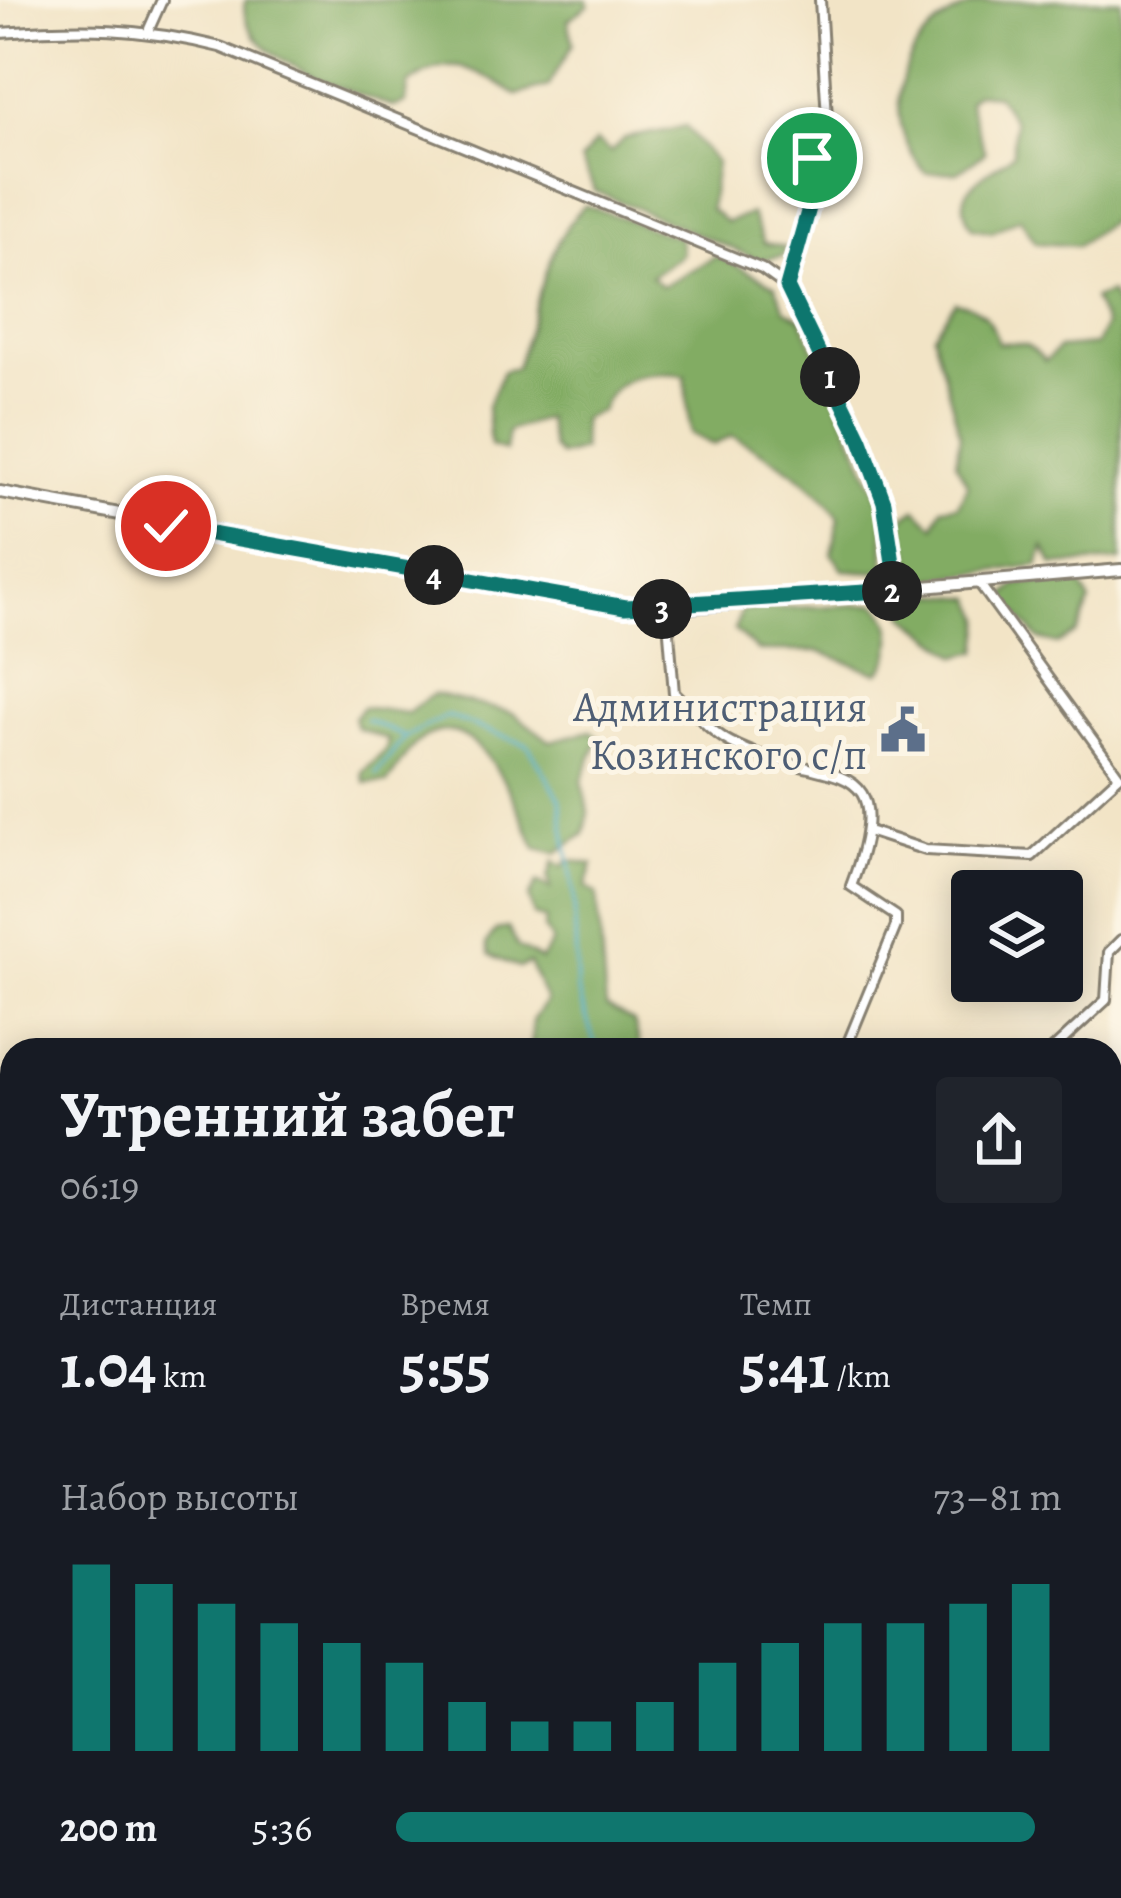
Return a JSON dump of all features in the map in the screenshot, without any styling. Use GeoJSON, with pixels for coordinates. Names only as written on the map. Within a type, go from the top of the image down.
{"type":"FeatureCollection","features":[{"type":"Feature","properties":{"kind":"street"},"geometry":{"type":"LineString","coordinates":[[149,29],[162,0]]}},
{"type":"Feature","properties":{"kind":"street"},"geometry":{"type":"LineString","coordinates":[[787,287],[809,208],[812,158],[826,118],[820,0]]}},
{"type":"Feature","properties":{"kind":"street"},"geometry":{"type":"LineString","coordinates":[[0,33],[88,26],[149,29],[260,63],[762,269],[787,287],[861,440],[884,502],[897,590]]}},
{"type":"Feature","properties":{"kind":"street"},"geometry":{"type":"LineString","coordinates":[[0,492],[589,603],[667,609],[1121,570]]}},
{"type":"Feature","properties":{"kind":"street"},"geometry":{"type":"LineString","coordinates":[[871,832],[926,850],[1032,856],[1120,777],[979,583]]}},
{"type":"Feature","properties":{"kind":"street"},"geometry":{"type":"LineString","coordinates":[[667,609],[674,694],[728,741],[860,789],[869,803],[871,832],[851,886],[896,916],[896,926],[850,1038]]}},
{"type":"Feature","properties":{"kind":"street"},"geometry":{"type":"LineString","coordinates":[[1065,1038],[1106,1000],[1109,952],[1121,940]]}},
{"type":"Feature","properties":{"kind":"green space"},"geometry":{"type":"Polygon","coordinates":[[[245,0],[588,0],[589,5],[568,20],[573,43],[549,86],[516,95],[476,72],[450,67],[408,85],[406,103],[393,107],[325,81],[275,55],[257,39],[246,20],[245,0]]]}},
{"type":"Feature","properties":{"kind":"green space"},"geometry":{"type":"Polygon","coordinates":[[[1121,0],[1121,213],[1077,246],[1036,243],[1020,218],[992,232],[972,228],[965,214],[967,192],[1013,153],[1014,122],[997,95],[976,93],[968,101],[985,153],[958,172],[926,173],[910,150],[901,124],[899,99],[915,50],[954,14],[980,3],[1121,0]]]}},
{"type":"Feature","properties":{"kind":"green space"},"geometry":{"type":"Polygon","coordinates":[[[686,127],[716,163],[710,209],[726,222],[751,214],[764,243],[785,247],[784,256],[759,260],[595,191],[581,160],[596,141],[611,152],[625,138],[686,127]]]}},
{"type":"Feature","properties":{"kind":"green space"},"geometry":{"type":"Polygon","coordinates":[[[585,205],[680,238],[682,254],[651,276],[662,286],[717,256],[775,285],[785,309],[801,318],[883,507],[885,567],[876,572],[843,570],[832,554],[839,518],[791,470],[732,436],[713,445],[690,433],[685,375],[646,375],[624,382],[601,411],[582,419],[582,450],[560,456],[552,448],[546,418],[508,431],[505,451],[490,446],[487,407],[503,371],[516,368],[551,259],[571,220],[585,205]]]}},
{"type":"Feature","properties":{"kind":"green space"},"geometry":{"type":"Polygon","coordinates":[[[1110,293],[1121,317],[1121,561],[1054,565],[1044,547],[1039,565],[930,579],[914,570],[900,520],[916,509],[934,526],[942,507],[958,505],[968,485],[956,463],[960,434],[933,334],[955,302],[984,315],[998,343],[1024,344],[1045,361],[1059,348],[1096,345],[1105,325],[1093,299],[1110,293]]]}},
{"type":"Feature","properties":{"kind":"green space"},"geometry":{"type":"Polygon","coordinates":[[[1080,583],[1090,602],[1077,633],[1058,644],[1038,639],[1004,597],[1018,584],[1080,583]]]}},
{"type":"Feature","properties":{"kind":"green space"},"geometry":{"type":"Polygon","coordinates":[[[921,593],[974,598],[983,618],[979,651],[958,656],[906,616],[904,606],[921,593]]]}},
{"type":"Feature","properties":{"kind":"green space"},"geometry":{"type":"Polygon","coordinates":[[[876,604],[888,619],[892,638],[889,657],[878,673],[817,651],[758,651],[734,630],[742,610],[876,604]]]}},
{"type":"Feature","properties":{"kind":"green space"},"geometry":{"type":"Polygon","coordinates":[[[433,694],[513,713],[550,741],[591,731],[599,739],[582,780],[589,812],[584,834],[557,853],[536,848],[494,765],[461,735],[442,731],[422,739],[387,783],[365,783],[362,773],[386,750],[388,740],[357,728],[354,718],[362,707],[408,713],[433,694]]]}},
{"type":"Feature","properties":{"kind":"green space"},"geometry":{"type":"Polygon","coordinates":[[[568,860],[593,864],[586,887],[597,894],[606,1007],[634,1022],[638,1038],[532,1038],[532,1021],[546,1001],[529,963],[519,968],[489,955],[486,944],[496,930],[508,928],[518,947],[541,960],[552,942],[544,928],[546,919],[534,915],[529,898],[537,882],[551,889],[548,877],[554,861],[562,867],[568,860]]]}},
{"type":"Feature","properties":{"kind":"waterway"},"geometry":{"type":"LineString","coordinates":[[376,774],[405,737],[447,716],[528,745],[560,799],[574,894],[577,989],[593,1038]]}},
{"type":"Feature","properties":{"kind":"waterway"},"geometry":{"type":"LineString","coordinates":[[366,720],[403,736]]}},
{"type":"Feature","properties":{"kind":"place","name":"Администрация Козинского с/п"},"geometry":{"type":"Point","coordinates":[903,730]}},
{"type":"Feature","properties":{"kind":"route"},"geometry":{"type":"LineString","coordinates":[[166,526],[625,607],[667,609],[897,590],[884,502],[861,440],[787,287],[809,208],[812,158]]}}]}
